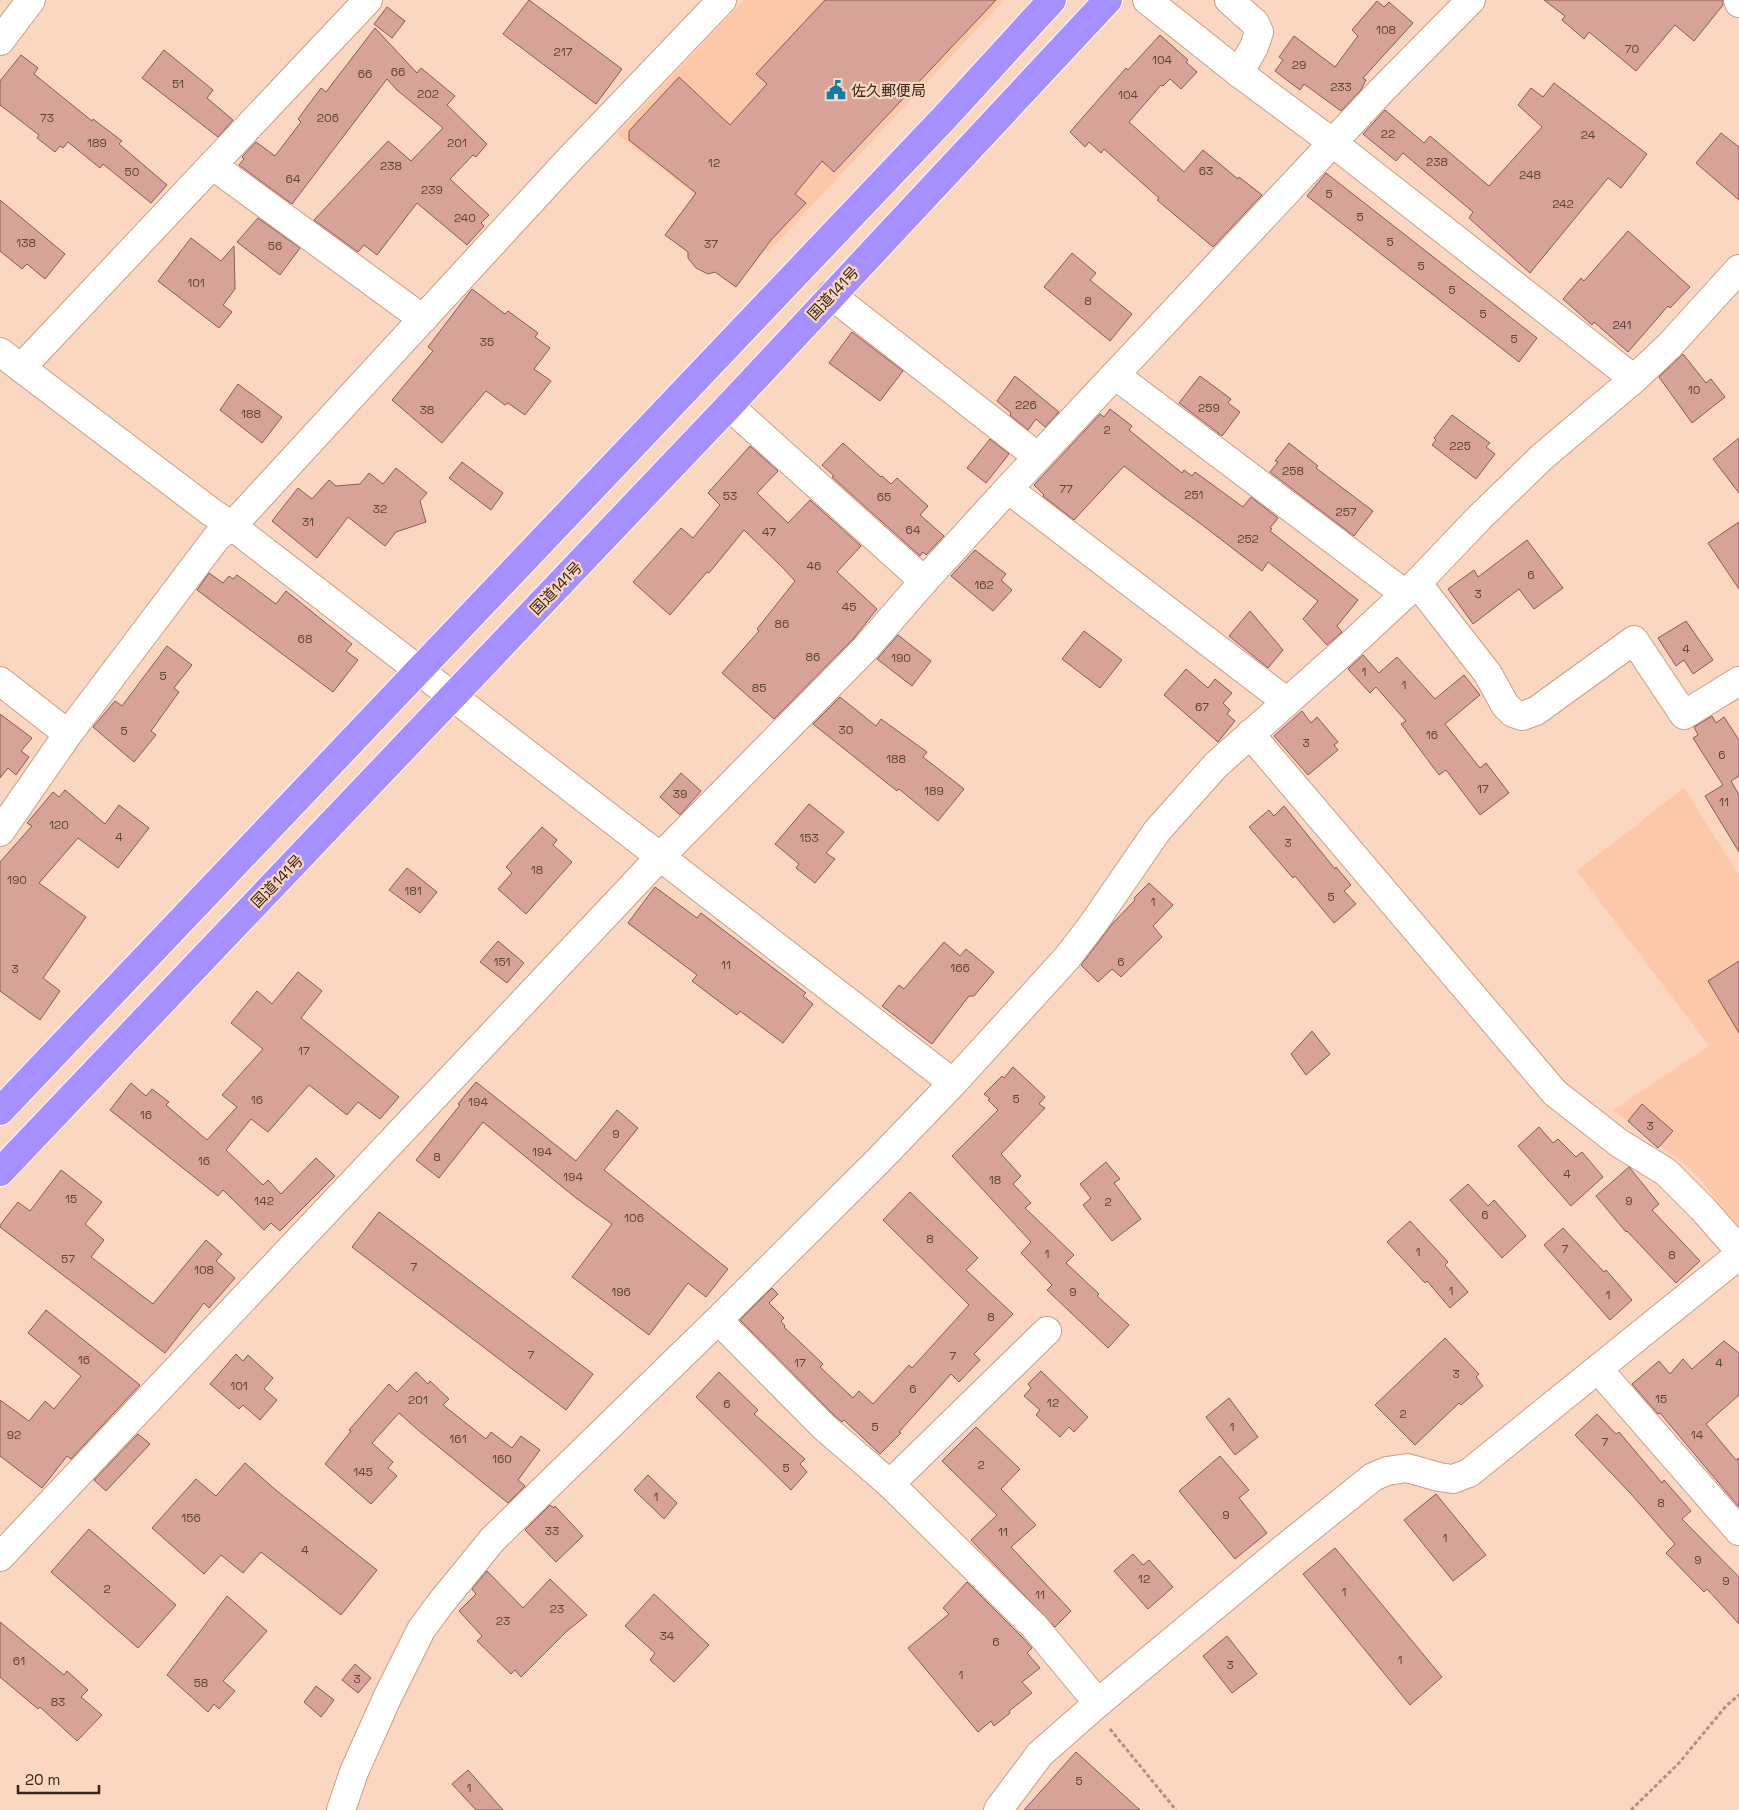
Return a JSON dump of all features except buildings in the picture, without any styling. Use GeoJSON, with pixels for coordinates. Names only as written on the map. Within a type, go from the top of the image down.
{"type":"FeatureCollection","features":[{"type":"Feature","properties":{"kind":"highway"},"geometry":{"type":"LineString","coordinates":[[0,1111],[945,116],[1052,0]]}},
{"type":"Feature","properties":{"kind":"highway","name":"国道141号"},"geometry":{"type":"LineString","coordinates":[[0,1172],[729,406],[830,295],[1108,0]]}},
{"type":"Feature","properties":{"kind":"street"},"geometry":{"type":"LineString","coordinates":[[0,41],[31,0]]}},
{"type":"Feature","properties":{"kind":"street"},"geometry":{"type":"LineString","coordinates":[[368,0],[212,165],[10,360],[210,512],[232,526],[953,1083]]}},
{"type":"Feature","properties":{"kind":"street"},"geometry":{"type":"LineString","coordinates":[[0,832],[68,734],[218,537],[232,526],[567,162],[722,0]]}},
{"type":"Feature","properties":{"kind":"street"},"geometry":{"type":"LineString","coordinates":[[1230,0],[1255,23],[1259,32],[1254,47],[1239,73]]}},
{"type":"Feature","properties":{"kind":"street"},"geometry":{"type":"LineString","coordinates":[[0,1557],[660,856],[865,649],[924,581],[1114,375],[1471,0]]}},
{"type":"Feature","properties":{"kind":"street"},"geometry":{"type":"LineString","coordinates":[[1156,7],[1239,73],[1334,142],[1634,379]]}},
{"type":"Feature","properties":{"kind":"street"},"geometry":{"type":"LineString","coordinates":[[212,165],[423,319]]}},
{"type":"Feature","properties":{"kind":"street"},"geometry":{"type":"LineString","coordinates":[[340,1810],[354,1772],[388,1696],[421,1630],[492,1540],[718,1320],[878,1161],[953,1083],[1066,958],[1093,924],[1158,831],[1216,765],[1411,589],[1479,518],[1542,458],[1634,379],[1669,346],[1739,269]]}},
{"type":"Feature","properties":{"kind":"street"},"geometry":{"type":"LineString","coordinates":[[830,295],[1038,457]]}},
{"type":"Feature","properties":{"kind":"street"},"geometry":{"type":"LineString","coordinates":[[1114,375],[1411,589],[1488,674],[1505,705],[1513,713],[1522,716],[1536,711],[1634,640],[1684,715],[1739,681]]}},
{"type":"Feature","properties":{"kind":"street"},"geometry":{"type":"LineString","coordinates":[[729,406],[924,581]]}},
{"type":"Feature","properties":{"kind":"street"},"geometry":{"type":"LineString","coordinates":[[1008,489],[1287,702]]}},
{"type":"Feature","properties":{"kind":"street"},"geometry":{"type":"LineString","coordinates":[[0,681],[68,734]]}},
{"type":"Feature","properties":{"kind":"street"},"geometry":{"type":"LineString","coordinates":[[1250,734],[1555,1094],[1619,1143],[1666,1172],[1703,1209],[1739,1250]]}},
{"type":"Feature","properties":{"kind":"street"},"geometry":{"type":"LineString","coordinates":[[998,1810],[1040,1754],[1263,1565],[1373,1477],[1387,1471],[1407,1468],[1453,1479],[1469,1473],[1739,1255]]}},
{"type":"Feature","properties":{"kind":"street"},"geometry":{"type":"LineString","coordinates":[[718,1320],[824,1427],[890,1484],[1035,1627],[1098,1703]]}},
{"type":"Feature","properties":{"kind":"street"},"geometry":{"type":"LineString","coordinates":[[890,1484],[1047,1331]]}},
{"type":"Feature","properties":{"kind":"street"},"geometry":{"type":"LineString","coordinates":[[1598,1370],[1739,1530]]}},
{"type":"Feature","properties":{"kind":"path"},"geometry":{"type":"LineString","coordinates":[[1631,1810],[1679,1764],[1726,1706],[1739,1695]]}},
{"type":"Feature","properties":{"kind":"path"},"geometry":{"type":"LineString","coordinates":[[1098,1703],[1102,1718],[1176,1810]]}},
{"type":"Feature","properties":{"kind":"shaded area"},"geometry":{"type":"Polygon","coordinates":[[[744,0],[1004,0],[768,252],[617,134],[744,0]]]}},
{"type":"Feature","properties":{"kind":"shaded area"},"geometry":{"type":"Polygon","coordinates":[[[1684,788],[1739,875],[1739,1226],[1691,1169],[1613,1110],[1709,1046],[1577,871],[1684,788]]]}},
{"type":"Feature","properties":{"kind":"place","name":"佐久郵便局"},"geometry":{"type":"Point","coordinates":[836,90]}}]}
